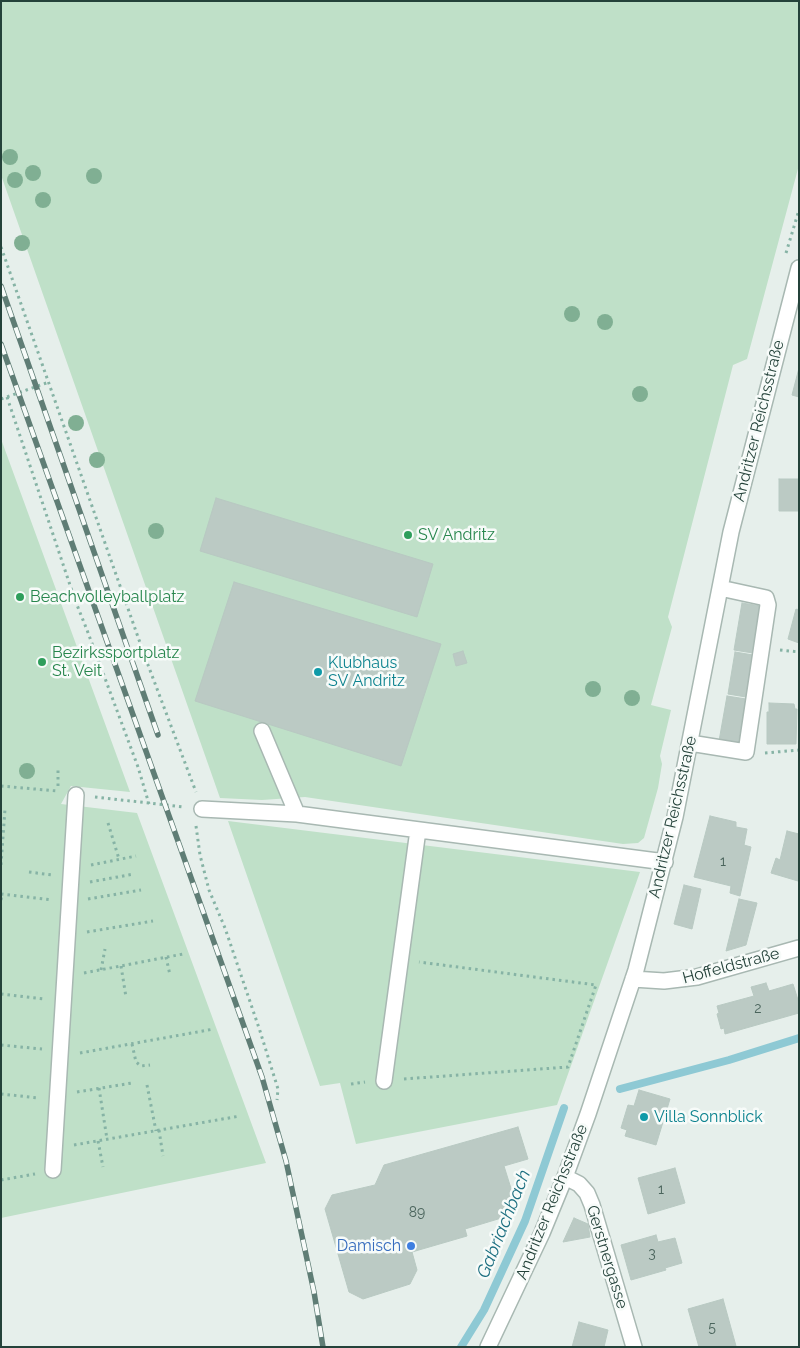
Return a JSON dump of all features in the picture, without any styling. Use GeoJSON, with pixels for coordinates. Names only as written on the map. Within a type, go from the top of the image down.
{"type":"FeatureCollection","features":[{"type":"Feature","properties":{"kind":"street","name":"Andritzer Reichsstraße"},"geometry":{"type":"LineString","coordinates":[[488,1347],[542,1233],[565,1177],[633,979],[665,862],[731,532],[799,268]]}},
{"type":"Feature","properties":{"kind":"street"},"geometry":{"type":"LineString","coordinates":[[690,743],[746,752],[768,605],[766,598],[720,588]]}},
{"type":"Feature","properties":{"kind":"street"},"geometry":{"type":"LineString","coordinates":[[262,731],[297,814]]}},
{"type":"Feature","properties":{"kind":"street"},"geometry":{"type":"LineString","coordinates":[[53,1170],[76,795]]}},
{"type":"Feature","properties":{"kind":"street"},"geometry":{"type":"LineString","coordinates":[[202,809],[297,814],[665,862]]}},
{"type":"Feature","properties":{"kind":"street"},"geometry":{"type":"LineString","coordinates":[[384,1080],[418,830]]}},
{"type":"Feature","properties":{"kind":"street","name":"Hoffeldstraße"},"geometry":{"type":"LineString","coordinates":[[633,979],[664,981],[697,977],[799,948]]}},
{"type":"Feature","properties":{"kind":"street","name":"Gerstnergasse"},"geometry":{"type":"LineString","coordinates":[[565,1177],[579,1184],[587,1193],[592,1205],[634,1347]]}},
{"type":"Feature","properties":{"kind":"path"},"geometry":{"type":"LineString","coordinates":[[1,246],[145,657],[202,809],[196,822],[200,855],[209,890],[225,928],[260,1031],[278,1089],[278,1100]]}},
{"type":"Feature","properties":{"kind":"path"},"geometry":{"type":"LineString","coordinates":[[1,399],[49,382]]}},
{"type":"Feature","properties":{"kind":"path"},"geometry":{"type":"LineString","coordinates":[[6,397],[74,600],[88,630],[138,767],[149,804]]}},
{"type":"Feature","properties":{"kind":"path"},"geometry":{"type":"LineString","coordinates":[[746,752],[754,754],[799,750]]}},
{"type":"Feature","properties":{"kind":"path"},"geometry":{"type":"LineString","coordinates":[[1,786],[58,791],[58,769]]}},
{"type":"Feature","properties":{"kind":"path"},"geometry":{"type":"LineString","coordinates":[[76,795],[202,809]]}},
{"type":"Feature","properties":{"kind":"path"},"geometry":{"type":"LineString","coordinates":[[1,865],[5,809]]}},
{"type":"Feature","properties":{"kind":"path"},"geometry":{"type":"LineString","coordinates":[[108,823],[120,859]]}},
{"type":"Feature","properties":{"kind":"path"},"geometry":{"type":"LineString","coordinates":[[71,868],[136,856]]}},
{"type":"Feature","properties":{"kind":"path"},"geometry":{"type":"LineString","coordinates":[[70,885],[134,874]]}},
{"type":"Feature","properties":{"kind":"path"},"geometry":{"type":"LineString","coordinates":[[1,900],[2,894]]}},
{"type":"Feature","properties":{"kind":"path"},"geometry":{"type":"LineString","coordinates":[[67,936],[153,921]]}},
{"type":"Feature","properties":{"kind":"path"},"geometry":{"type":"LineString","coordinates":[[101,970],[106,949]]}},
{"type":"Feature","properties":{"kind":"path"},"geometry":{"type":"LineString","coordinates":[[64,977],[183,954]]}},
{"type":"Feature","properties":{"kind":"path"},"geometry":{"type":"LineString","coordinates":[[166,957],[170,975]]}},
{"type":"Feature","properties":{"kind":"path"},"geometry":{"type":"LineString","coordinates":[[351,1084],[568,1067],[596,985],[400,959]]}},
{"type":"Feature","properties":{"kind":"path"},"geometry":{"type":"LineString","coordinates":[[121,966],[126,997]]}},
{"type":"Feature","properties":{"kind":"path"},"geometry":{"type":"LineString","coordinates":[[1,994],[63,1002]]}},
{"type":"Feature","properties":{"kind":"path"},"geometry":{"type":"LineString","coordinates":[[1,1045],[60,1054],[214,1030]]}},
{"type":"Feature","properties":{"kind":"path"},"geometry":{"type":"LineString","coordinates":[[132,1044],[136,1062],[140,1066],[150,1064]]}},
{"type":"Feature","properties":{"kind":"path"},"geometry":{"type":"LineString","coordinates":[[1,1094],[57,1098],[132,1083]]}},
{"type":"Feature","properties":{"kind":"path"},"geometry":{"type":"LineString","coordinates":[[147,1085],[163,1156]]}},
{"type":"Feature","properties":{"kind":"path"},"geometry":{"type":"LineString","coordinates":[[100,1088],[107,1139]]}},
{"type":"Feature","properties":{"kind":"path"},"geometry":{"type":"LineString","coordinates":[[54,1149],[240,1116]]}},
{"type":"Feature","properties":{"kind":"path"},"geometry":{"type":"LineString","coordinates":[[98,1141],[103,1167]]}},
{"type":"Feature","properties":{"kind":"path"},"geometry":{"type":"LineString","coordinates":[[1,1180],[53,1170]]}},
{"type":"Feature","properties":{"kind":"green space","name":"SV Andritz"},"geometry":{"type":"Polygon","coordinates":[[[1,1],[799,1],[799,165],[747,359],[733,365],[668,617],[672,627],[651,705],[671,710],[660,756],[662,764],[658,788],[644,838],[638,843],[623,844],[305,797],[262,800],[220,798],[1,175],[1,1]]]}},
{"type":"Feature","properties":{"kind":"green space"},"geometry":{"type":"Polygon","coordinates":[[[1,439],[130,792],[71,786],[61,804],[137,813],[266,1163],[1,1218],[1,439]]]}},
{"type":"Feature","properties":{"kind":"green space"},"geometry":{"type":"Polygon","coordinates":[[[228,821],[640,872],[557,1105],[356,1144],[340,1083],[320,1086],[228,821]]]}},
{"type":"Feature","properties":{"kind":"building"},"geometry":{"type":"Polygon","coordinates":[[[799,368],[799,397],[792,395],[799,368]]]}},
{"type":"Feature","properties":{"kind":"building"},"geometry":{"type":"Polygon","coordinates":[[[779,479],[799,479],[799,511],[779,511],[779,479]]]}},
{"type":"Feature","properties":{"kind":"building"},"geometry":{"type":"Polygon","coordinates":[[[216,498],[433,564],[417,617],[200,551],[216,498]]]}},
{"type":"Feature","properties":{"kind":"building","name":"Klubhaus SV Andritz"},"geometry":{"type":"Polygon","coordinates":[[[234,582],[441,644],[401,766],[195,701],[234,582]]]}},
{"type":"Feature","properties":{"kind":"building"},"geometry":{"type":"Polygon","coordinates":[[[742,603],[760,606],[753,653],[734,650],[742,603]]]}},
{"type":"Feature","properties":{"kind":"building"},"geometry":{"type":"Polygon","coordinates":[[[799,606],[799,643],[788,639],[796,609],[798,610],[799,606]]]}},
{"type":"Feature","properties":{"kind":"building"},"geometry":{"type":"Polygon","coordinates":[[[463,651],[467,663],[456,666],[453,654],[463,651]]]}},
{"type":"Feature","properties":{"kind":"building"},"geometry":{"type":"Polygon","coordinates":[[[735,652],[753,655],[746,697],[728,694],[735,652]]]}},
{"type":"Feature","properties":{"kind":"building"},"geometry":{"type":"Polygon","coordinates":[[[727,696],[746,699],[738,744],[719,741],[727,696]]]}},
{"type":"Feature","properties":{"kind":"building"},"geometry":{"type":"Polygon","coordinates":[[[769,703],[794,704],[795,709],[797,709],[796,744],[767,744],[767,712],[769,712],[769,703]]]}},
{"type":"Feature","properties":{"kind":"building"},"geometry":{"type":"Polygon","coordinates":[[[710,816],[736,822],[736,827],[747,829],[744,845],[751,847],[740,896],[730,893],[731,886],[694,877],[710,816]]]}},
{"type":"Feature","properties":{"kind":"building"},"geometry":{"type":"Polygon","coordinates":[[[787,831],[799,834],[798,881],[771,873],[776,858],[780,860],[787,831]]]}},
{"type":"Feature","properties":{"kind":"building"},"geometry":{"type":"Polygon","coordinates":[[[684,885],[701,889],[692,929],[674,924],[684,885]]]}},
{"type":"Feature","properties":{"kind":"building"},"geometry":{"type":"Polygon","coordinates":[[[739,899],[757,903],[746,945],[726,951],[739,899]]]}},
{"type":"Feature","properties":{"kind":"building"},"geometry":{"type":"Polygon","coordinates":[[[766,983],[769,991],[793,984],[799,1003],[799,1013],[725,1034],[724,1028],[721,1029],[717,1006],[754,996],[751,987],[766,983]]]}},
{"type":"Feature","properties":{"kind":"building","name":"Villa Sonnblick"},"geometry":{"type":"Polygon","coordinates":[[[639,1090],[670,1099],[656,1145],[625,1136],[627,1130],[621,1128],[628,1105],[634,1106],[639,1090]]]}},
{"type":"Feature","properties":{"kind":"building"},"geometry":{"type":"Polygon","coordinates":[[[518,1127],[528,1159],[504,1166],[514,1198],[504,1201],[508,1216],[465,1229],[467,1236],[412,1252],[417,1270],[410,1284],[363,1299],[349,1292],[325,1209],[332,1195],[375,1185],[384,1165],[518,1127]]]}},
{"type":"Feature","properties":{"kind":"building"},"geometry":{"type":"Polygon","coordinates":[[[675,1168],[685,1203],[648,1214],[638,1178],[675,1168]]]}},
{"type":"Feature","properties":{"kind":"building"},"geometry":{"type":"Polygon","coordinates":[[[574,1218],[588,1224],[590,1237],[563,1242],[574,1218]]]}},
{"type":"Feature","properties":{"kind":"building"},"geometry":{"type":"Polygon","coordinates":[[[656,1235],[658,1242],[675,1238],[682,1263],[665,1268],[666,1270],[631,1280],[621,1245],[656,1235]]]}},
{"type":"Feature","properties":{"kind":"building"},"geometry":{"type":"Polygon","coordinates":[[[723,1299],[736,1346],[699,1347],[688,1309],[723,1299]]]}},
{"type":"Feature","properties":{"kind":"building"},"geometry":{"type":"Polygon","coordinates":[[[579,1322],[608,1330],[604,1347],[572,1347],[579,1322]]]}},
{"type":"Feature","properties":{"kind":"waterway","name":"Gabriachbach"},"geometry":{"type":"LineString","coordinates":[[620,1089],[729,1060],[799,1038]]}},
{"type":"Feature","properties":{"kind":"waterway","name":"Gabriachbach"},"geometry":{"type":"LineString","coordinates":[[461,1347],[484,1310],[525,1221],[564,1108]]}},
{"type":"Feature","properties":{"kind":"railway"},"geometry":{"type":"LineString","coordinates":[[1,286],[158,735]]}},
{"type":"Feature","properties":{"kind":"railway"},"geometry":{"type":"LineString","coordinates":[[1,344],[262,1077],[286,1161],[314,1292],[323,1347]]}},
{"type":"Feature","properties":{"kind":"place","name":"SV Andritz"},"geometry":{"type":"Point","coordinates":[408,535]}},
{"type":"Feature","properties":{"kind":"place","name":"Beachvolleyballplatz"},"geometry":{"type":"Point","coordinates":[20,597]}},
{"type":"Feature","properties":{"kind":"place","name":"Bezirkssportplatz St. Veit"},"geometry":{"type":"Point","coordinates":[42,662]}},
{"type":"Feature","properties":{"kind":"place","name":"Klubhaus SV Andritz"},"geometry":{"type":"Point","coordinates":[318,672]}},
{"type":"Feature","properties":{"kind":"place","name":"Villa Sonnblick"},"geometry":{"type":"Point","coordinates":[644,1117]}},
{"type":"Feature","properties":{"kind":"place","name":"Damisch"},"geometry":{"type":"Point","coordinates":[411,1246]}}]}
